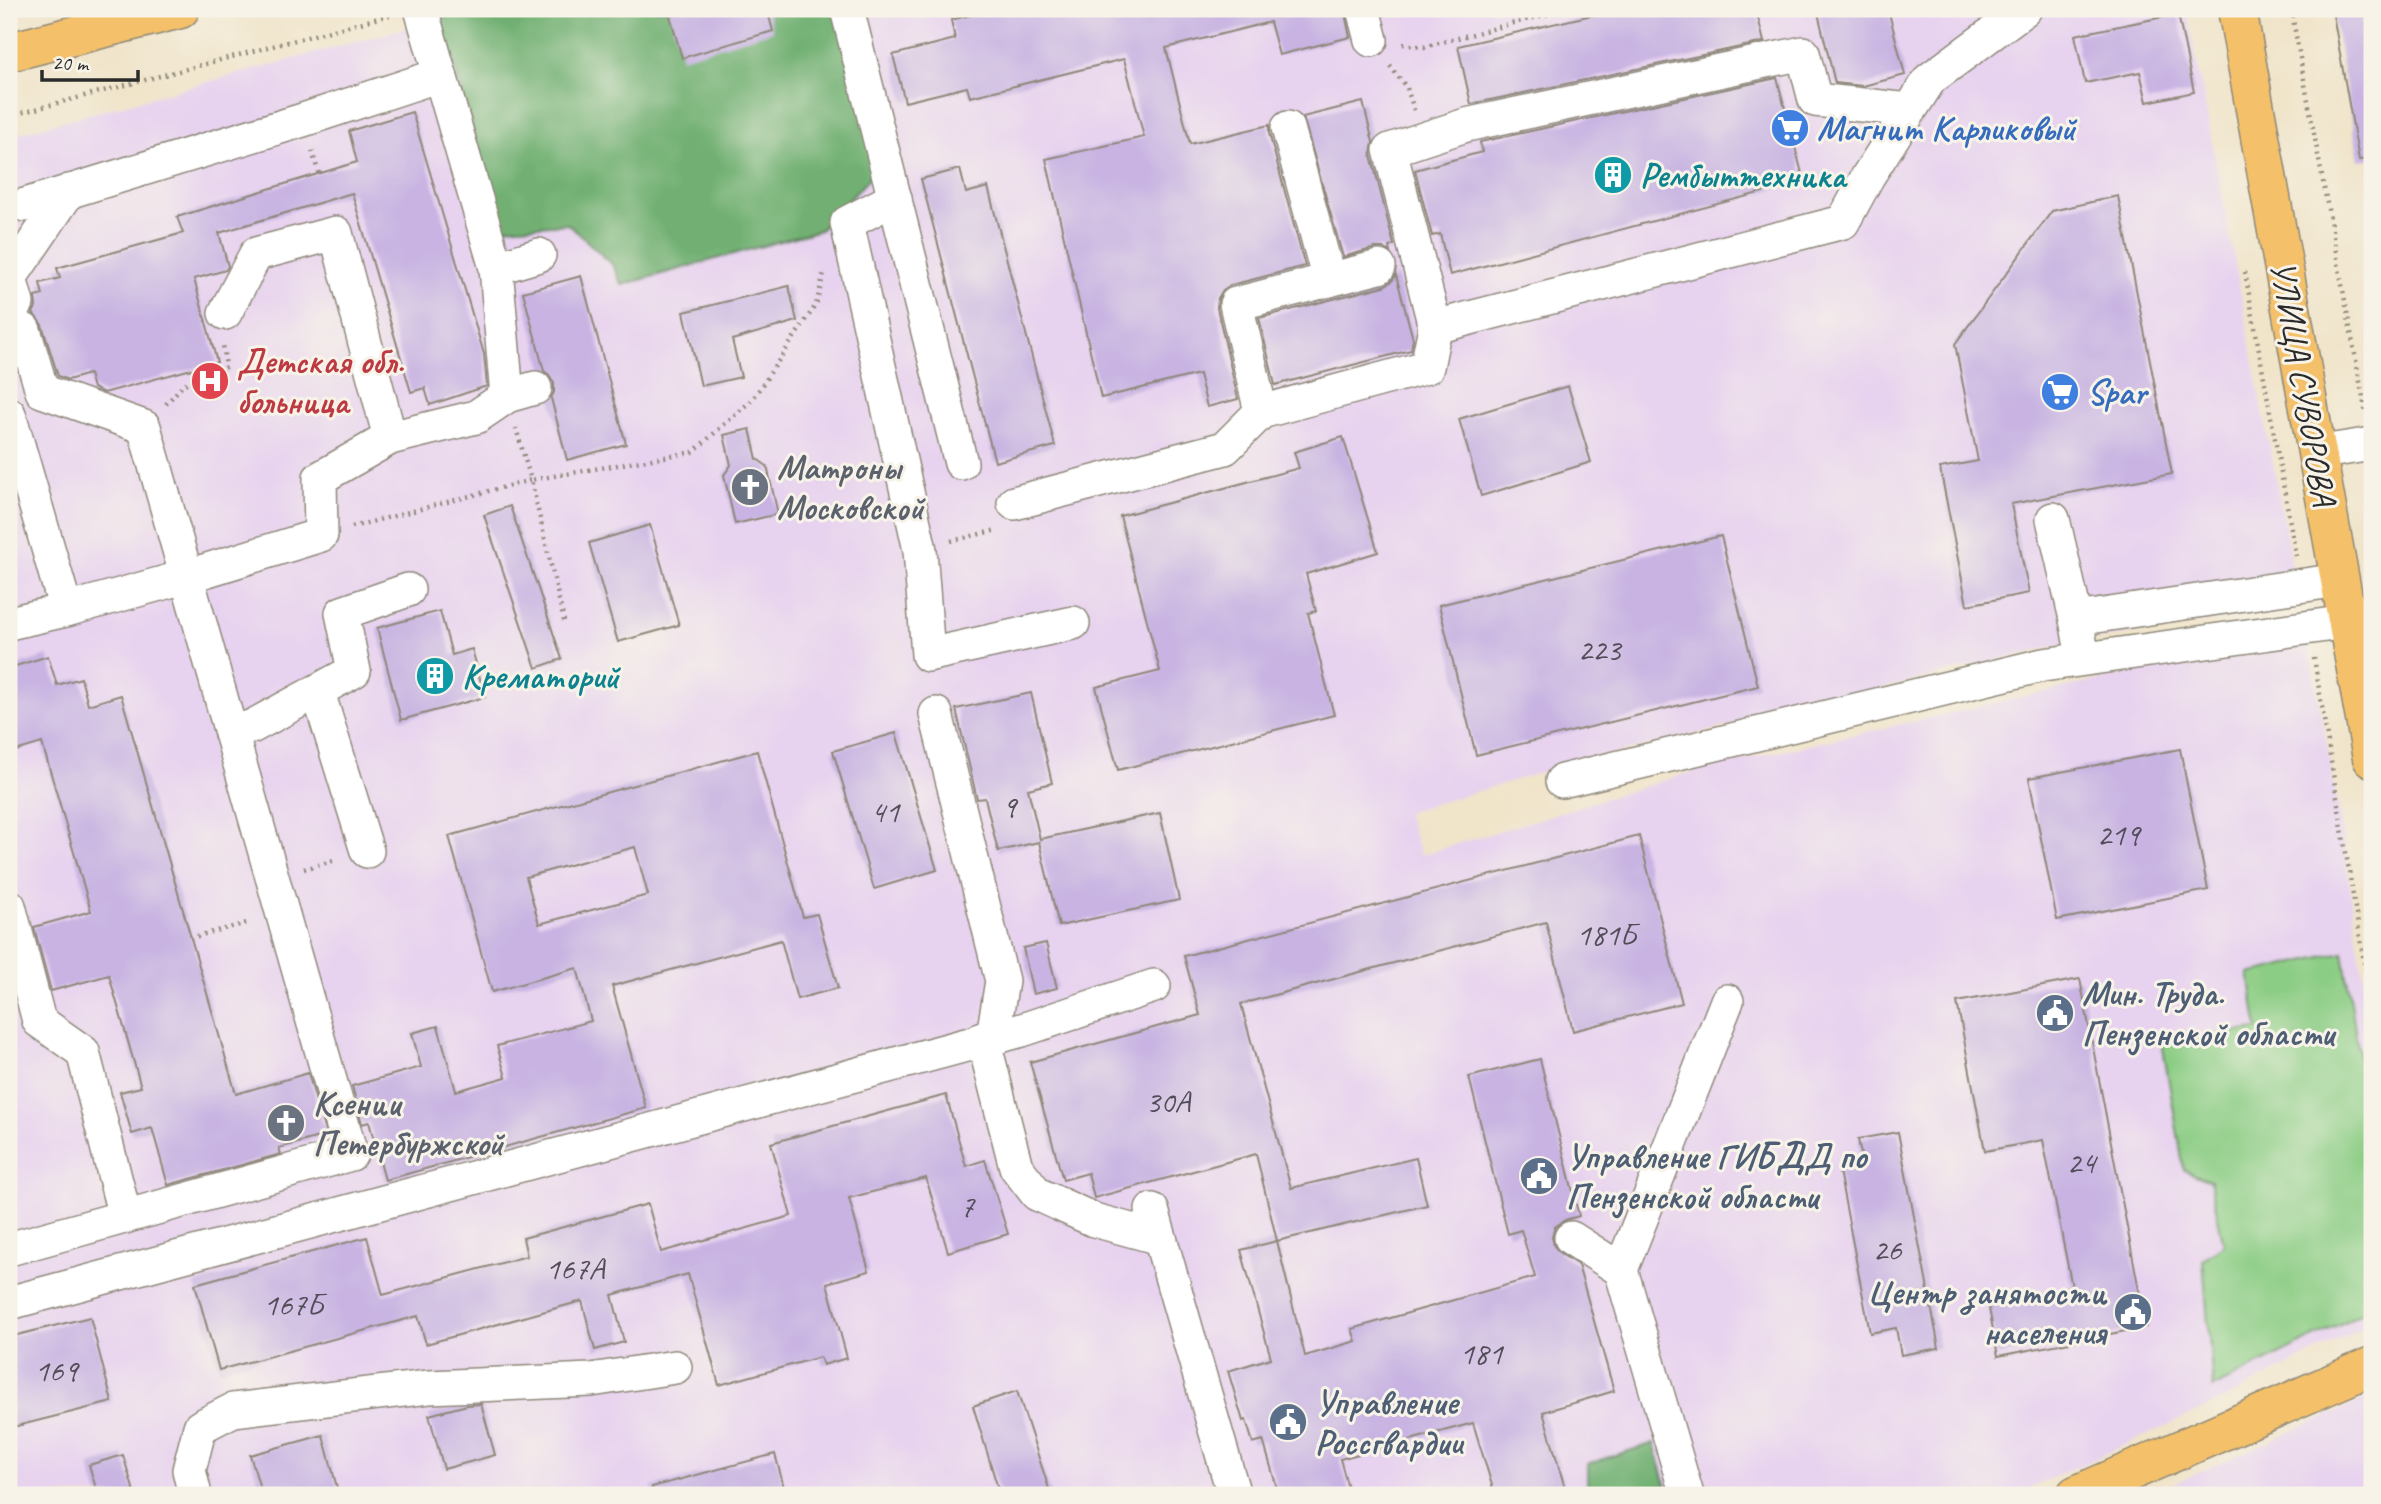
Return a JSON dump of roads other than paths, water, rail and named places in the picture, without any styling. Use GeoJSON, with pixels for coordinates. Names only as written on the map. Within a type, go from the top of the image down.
{"type":"FeatureCollection","features":[{"type":"Feature","properties":{"kind":"main road"},"geometry":{"type":"LineString","coordinates":[[9,52],[117,16],[180,9]]}},
{"type":"Feature","properties":{"kind":"main road","name":"УЛИЦА СУВОРОВА"},"geometry":{"type":"LineString","coordinates":[[2237,9],[2372,758]]}},
{"type":"Feature","properties":{"kind":"main road"},"geometry":{"type":"LineString","coordinates":[[2076,1495],[2372,1366]]}},
{"type":"Feature","properties":{"kind":"lane"},"geometry":{"type":"LineString","coordinates":[[847,9],[961,463]]}},
{"type":"Feature","properties":{"kind":"lane"},"geometry":{"type":"LineString","coordinates":[[1435,327],[1843,222],[1868,176],[1930,79],[2025,9]]}},
{"type":"Feature","properties":{"kind":"lane"},"geometry":{"type":"LineString","coordinates":[[9,623],[188,576],[321,535],[320,478],[390,438],[476,417],[521,392],[496,268],[440,75],[410,10]]}},
{"type":"Feature","properties":{"kind":"lane"},"geometry":{"type":"LineString","coordinates":[[1014,503],[1225,448],[1261,412],[1427,367],[1435,327],[1390,150],[1466,125],[1803,53],[1815,100],[1910,110]]}},
{"type":"Feature","properties":{"kind":"lane"},"geometry":{"type":"LineString","coordinates":[[25,205],[440,75]]}},
{"type":"Feature","properties":{"kind":"lane"},"geometry":{"type":"LineString","coordinates":[[1288,128],[1329,280]]}},
{"type":"Feature","properties":{"kind":"lane"},"geometry":{"type":"LineString","coordinates":[[9,1249],[351,1154],[144,427],[42,391],[20,316],[10,278],[69,191]]}},
{"type":"Feature","properties":{"kind":"lane"},"geometry":{"type":"LineString","coordinates":[[895,198],[847,223],[920,550],[928,655],[1073,623]]}},
{"type":"Feature","properties":{"kind":"lane"},"geometry":{"type":"LineString","coordinates":[[225,313],[256,254],[336,233],[390,438]]}},
{"type":"Feature","properties":{"kind":"lane"},"geometry":{"type":"LineString","coordinates":[[496,268],[538,255]]}},
{"type":"Feature","properties":{"kind":"lane"},"geometry":{"type":"LineString","coordinates":[[1261,412],[1236,304],[1379,267]]}},
{"type":"Feature","properties":{"kind":"lane"},"geometry":{"type":"LineString","coordinates":[[9,414],[66,610]]}},
{"type":"Feature","properties":{"kind":"lane"},"geometry":{"type":"LineString","coordinates":[[2316,453],[2372,444]]}},
{"type":"Feature","properties":{"kind":"lane"},"geometry":{"type":"LineString","coordinates":[[2053,519],[2083,658]]}},
{"type":"Feature","properties":{"kind":"lane"},"geometry":{"type":"LineString","coordinates":[[2076,618],[2339,580]]}},
{"type":"Feature","properties":{"kind":"lane"},"geometry":{"type":"LineString","coordinates":[[231,733],[253,726],[354,671],[342,613],[408,590]]}},
{"type":"Feature","properties":{"kind":"lane"},"geometry":{"type":"LineString","coordinates":[[1562,781],[2043,664],[2347,622]]}},
{"type":"Feature","properties":{"kind":"lane"},"geometry":{"type":"LineString","coordinates":[[318,692],[367,851]]}},
{"type":"Feature","properties":{"kind":"lane"},"geometry":{"type":"LineString","coordinates":[[936,714],[1002,981],[988,1037],[1016,1167],[1037,1194],[1094,1220],[1156,1224],[1234,1495]]}},
{"type":"Feature","properties":{"kind":"lane"},"geometry":{"type":"LineString","coordinates":[[9,906],[39,1021],[83,1052],[125,1217]]}},
{"type":"Feature","properties":{"kind":"lane"},"geometry":{"type":"LineString","coordinates":[[9,1303],[1022,1030],[1154,986]]}},
{"type":"Feature","properties":{"kind":"lane"},"geometry":{"type":"LineString","coordinates":[[1687,1495],[1621,1270],[1727,1001]]}},
{"type":"Feature","properties":{"kind":"lane"},"geometry":{"type":"LineString","coordinates":[[1571,1238],[1621,1270]]}},
{"type":"Feature","properties":{"kind":"lane"},"geometry":{"type":"LineString","coordinates":[[195,1495],[189,1470],[200,1427],[233,1410],[429,1387],[591,1380],[675,1367]]}},
{"type":"Feature","properties":{"kind":"place","name":"Магнит Карликовый"},"geometry":{"type":"Point","coordinates":[1790,128]}},
{"type":"Feature","properties":{"kind":"place","name":"Рембыттехника"},"geometry":{"type":"Point","coordinates":[1613,175]}},
{"type":"Feature","properties":{"kind":"place","name":"Детская обл. больница"},"geometry":{"type":"Point","coordinates":[210,381]}},
{"type":"Feature","properties":{"kind":"place","name":"Spar"},"geometry":{"type":"Point","coordinates":[2060,392]}},
{"type":"Feature","properties":{"kind":"place","name":"Матроны Московской"},"geometry":{"type":"Point","coordinates":[750,487]}},
{"type":"Feature","properties":{"kind":"place","name":"Крематорий"},"geometry":{"type":"Point","coordinates":[435,676]}},
{"type":"Feature","properties":{"kind":"place","name":"Мин. Труда. Пензенской области"},"geometry":{"type":"Point","coordinates":[2055,1013]}},
{"type":"Feature","properties":{"kind":"place","name":"Ксении Петербуржской"},"geometry":{"type":"Point","coordinates":[286,1123]}},
{"type":"Feature","properties":{"kind":"place","name":"Управление ГИБДД по Пензенской области"},"geometry":{"type":"Point","coordinates":[1539,1176]}},
{"type":"Feature","properties":{"kind":"place","name":"Центр занятости населения"},"geometry":{"type":"Point","coordinates":[2133,1312]}},
{"type":"Feature","properties":{"kind":"place","name":"Управление Россгвардии"},"geometry":{"type":"Point","coordinates":[1288,1422]}}]}
